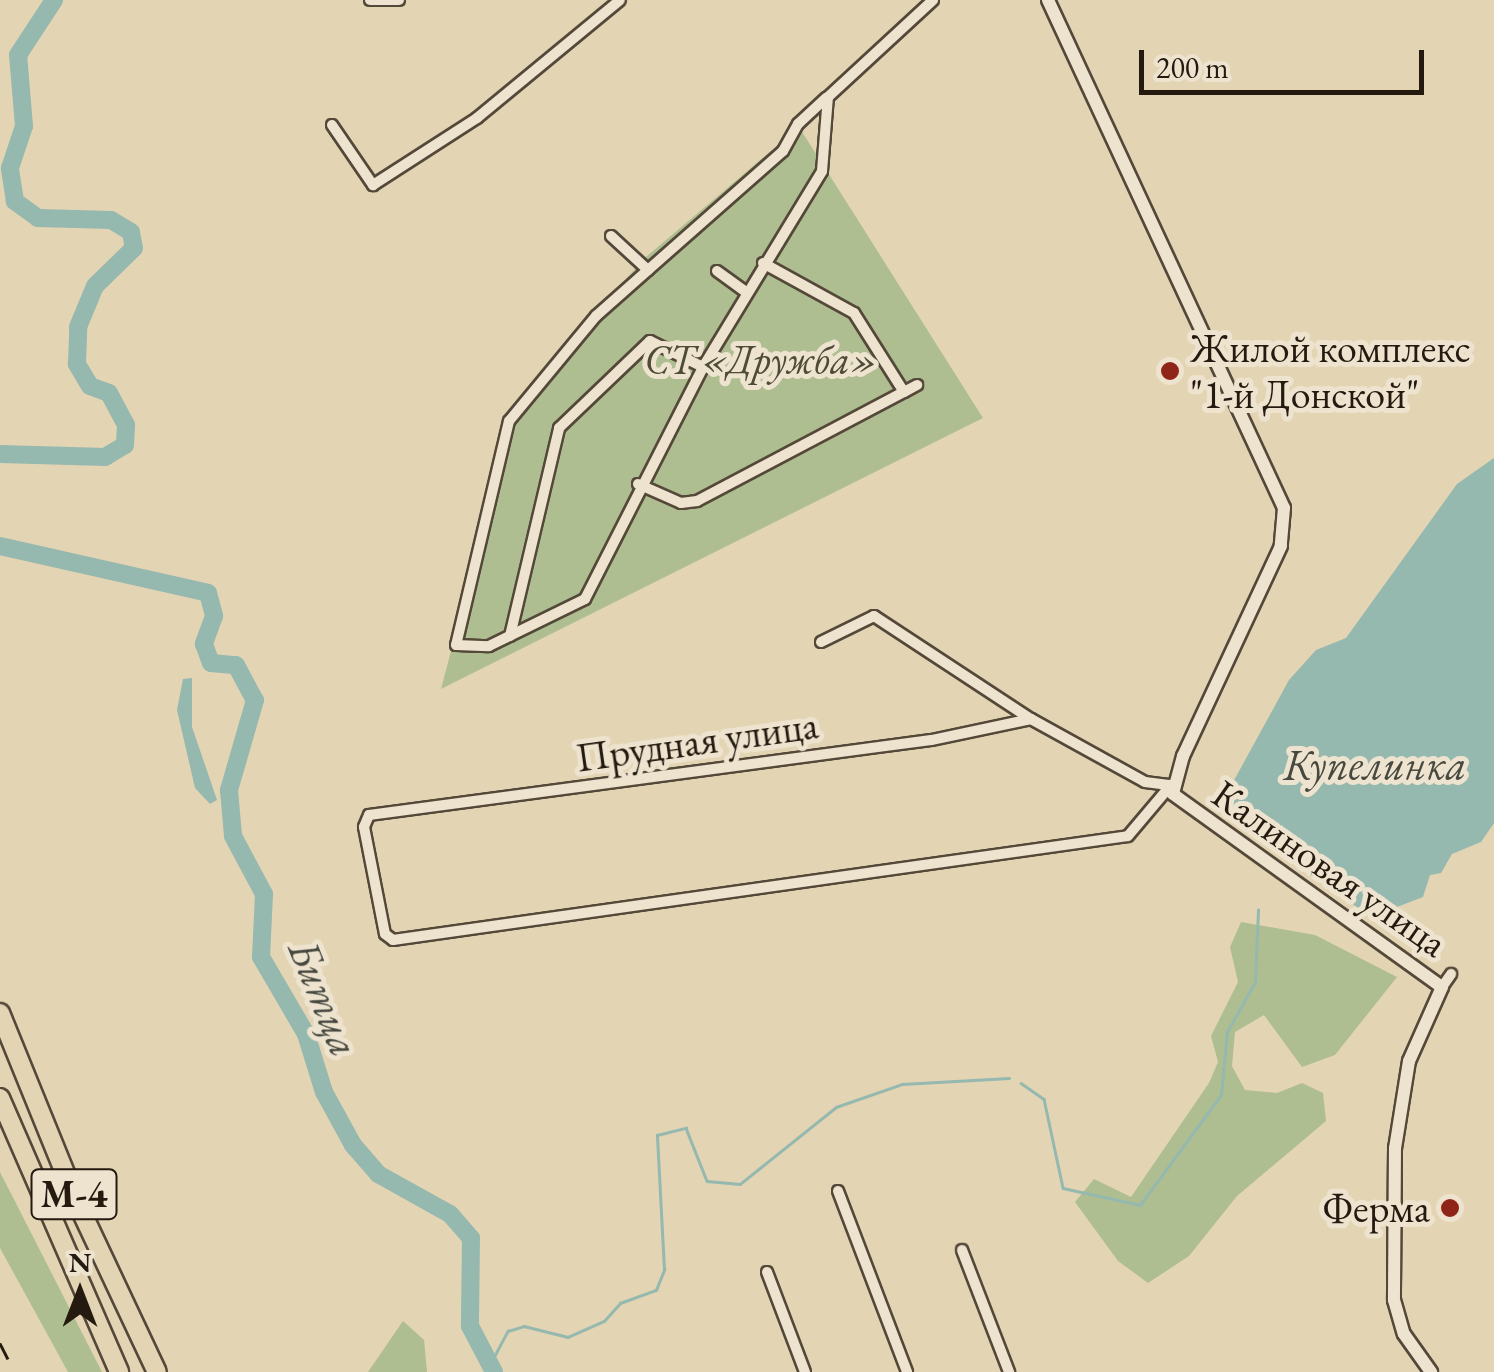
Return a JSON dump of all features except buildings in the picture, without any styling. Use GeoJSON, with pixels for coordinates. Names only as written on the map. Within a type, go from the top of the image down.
{"type":"FeatureCollection","features":[{"type":"Feature","properties":{"kind":"highway","name":"М-4"},"geometry":{"type":"LineString","coordinates":[[0,1013],[76,1198],[158,1372]]}},
{"type":"Feature","properties":{"kind":"highway","name":"М-4"},"geometry":{"type":"LineString","coordinates":[[0,1098],[120,1372]]}},
{"type":"Feature","properties":{"kind":"street"},"geometry":{"type":"LineString","coordinates":[[370,0],[399,0]]}},
{"type":"Feature","properties":{"kind":"street"},"geometry":{"type":"LineString","coordinates":[[332,125],[373,186],[477,118],[620,0]]}},
{"type":"Feature","properties":{"kind":"street"},"geometry":{"type":"LineString","coordinates":[[828,97],[822,171],[763,263],[638,484],[585,599],[480,648],[456,645],[503,436],[576,339],[784,151],[798,124],[933,0]]}},
{"type":"Feature","properties":{"kind":"street","name":"Калиновая улица"},"geometry":{"type":"LineString","coordinates":[[1048,0],[1284,508],[1282,546],[1171,784],[1177,800],[1442,987],[1410,1062],[1395,1148],[1394,1300],[1404,1334],[1431,1372]]}},
{"type":"Feature","properties":{"kind":"street"},"geometry":{"type":"LineString","coordinates":[[611,236],[648,270]]}},
{"type":"Feature","properties":{"kind":"street"},"geometry":{"type":"LineString","coordinates":[[763,263],[854,314],[904,392]]}},
{"type":"Feature","properties":{"kind":"street"},"geometry":{"type":"LineString","coordinates":[[717,271],[746,292]]}},
{"type":"Feature","properties":{"kind":"street"},"geometry":{"type":"LineString","coordinates":[[510,636],[559,428],[650,341],[703,367]]}},
{"type":"Feature","properties":{"kind":"street"},"geometry":{"type":"LineString","coordinates":[[638,484],[681,503],[696,501],[917,385]]}},
{"type":"Feature","properties":{"kind":"street"},"geometry":{"type":"LineString","coordinates":[[821,642],[874,616],[1032,719],[1146,782],[1171,784]]}},
{"type":"Feature","properties":{"kind":"street","name":"Прудная улица"},"geometry":{"type":"LineString","coordinates":[[1032,719],[931,740],[369,815],[364,827],[385,934],[393,940],[1128,836],[1171,784]]}},
{"type":"Feature","properties":{"kind":"street"},"geometry":{"type":"LineString","coordinates":[[1442,987],[1451,974]]}},
{"type":"Feature","properties":{"kind":"street"},"geometry":{"type":"LineString","coordinates":[[838,1191],[907,1372]]}},
{"type":"Feature","properties":{"kind":"street"},"geometry":{"type":"LineString","coordinates":[[962,1250],[1008,1372]]}},
{"type":"Feature","properties":{"kind":"street"},"geometry":{"type":"LineString","coordinates":[[767,1272],[805,1372]]}},
{"type":"Feature","properties":{"kind":"green space","name":"СТ «Дружба»"},"geometry":{"type":"Polygon","coordinates":[[[799,127],[983,418],[441,689],[511,424],[587,321],[646,257],[799,127]]]}},
{"type":"Feature","properties":{"kind":"green space"},"geometry":{"type":"Polygon","coordinates":[[[1241,922],[1315,935],[1397,977],[1335,1055],[1302,1067],[1264,1015],[1235,1032],[1232,1066],[1245,1090],[1277,1093],[1302,1083],[1323,1093],[1326,1121],[1237,1196],[1189,1256],[1148,1283],[1118,1261],[1075,1202],[1094,1179],[1131,1197],[1209,1083],[1218,1062],[1211,1036],[1238,982],[1230,947],[1241,922]]]}},
{"type":"Feature","properties":{"kind":"green space"},"geometry":{"type":"Polygon","coordinates":[[[0,1172],[102,1372],[68,1372],[0,1248],[0,1172]]]}},
{"type":"Feature","properties":{"kind":"green space"},"geometry":{"type":"Polygon","coordinates":[[[403,1321],[424,1340],[427,1372],[368,1372],[403,1321]]]}},
{"type":"Feature","properties":{"kind":"water","name":"Купелинка"},"geometry":{"type":"Polygon","coordinates":[[[1494,458],[1494,823],[1481,842],[1452,854],[1441,873],[1430,875],[1423,897],[1371,917],[1229,816],[1232,784],[1289,680],[1316,650],[1346,638],[1457,484],[1494,458]]]}},
{"type":"Feature","properties":{"kind":"water"},"geometry":{"type":"Polygon","coordinates":[[[192,678],[192,727],[217,800],[210,804],[195,788],[177,710],[183,679],[192,678]]]}},
{"type":"Feature","properties":{"kind":"waterway","name":"Битца"},"geometry":{"type":"LineString","coordinates":[[0,454],[105,457],[125,445],[126,425],[109,393],[90,386],[77,364],[78,327],[95,286],[134,248],[131,232],[111,220],[38,218],[15,201],[10,168],[24,126],[18,55],[54,0]]}},
{"type":"Feature","properties":{"kind":"waterway","name":"Битца"},"geometry":{"type":"LineString","coordinates":[[0,546],[208,593],[214,616],[204,644],[211,663],[236,665],[255,700],[229,790],[233,836],[264,894],[261,957],[306,1034],[324,1092],[353,1145],[378,1174],[450,1214],[471,1238],[470,1326],[494,1372]]}},
{"type":"Feature","properties":{"kind":"waterway","name":"Купелинка"},"geometry":{"type":"LineString","coordinates":[[1021,1083],[1044,1099],[1063,1188],[1140,1205],[1221,1095],[1227,1032],[1255,982],[1258,910]]}},
{"type":"Feature","properties":{"kind":"waterway","name":"Купелинка"},"geometry":{"type":"LineString","coordinates":[[489,1366],[508,1331],[524,1326],[568,1337],[604,1321],[620,1303],[656,1290],[664,1270],[657,1135],[686,1128],[707,1181],[740,1184],[836,1107],[902,1084],[1009,1078]]}},
{"type":"Feature","properties":{"kind":"railway"},"geometry":{"type":"LineString","coordinates":[[0,1343],[15,1372]]}},
{"type":"Feature","properties":{"kind":"place","name":"Жилой комплекс \"1-й Донской\""},"geometry":{"type":"Point","coordinates":[1170,371]}},
{"type":"Feature","properties":{"kind":"place","name":"Ферма"},"geometry":{"type":"Point","coordinates":[1450,1208]}}]}
